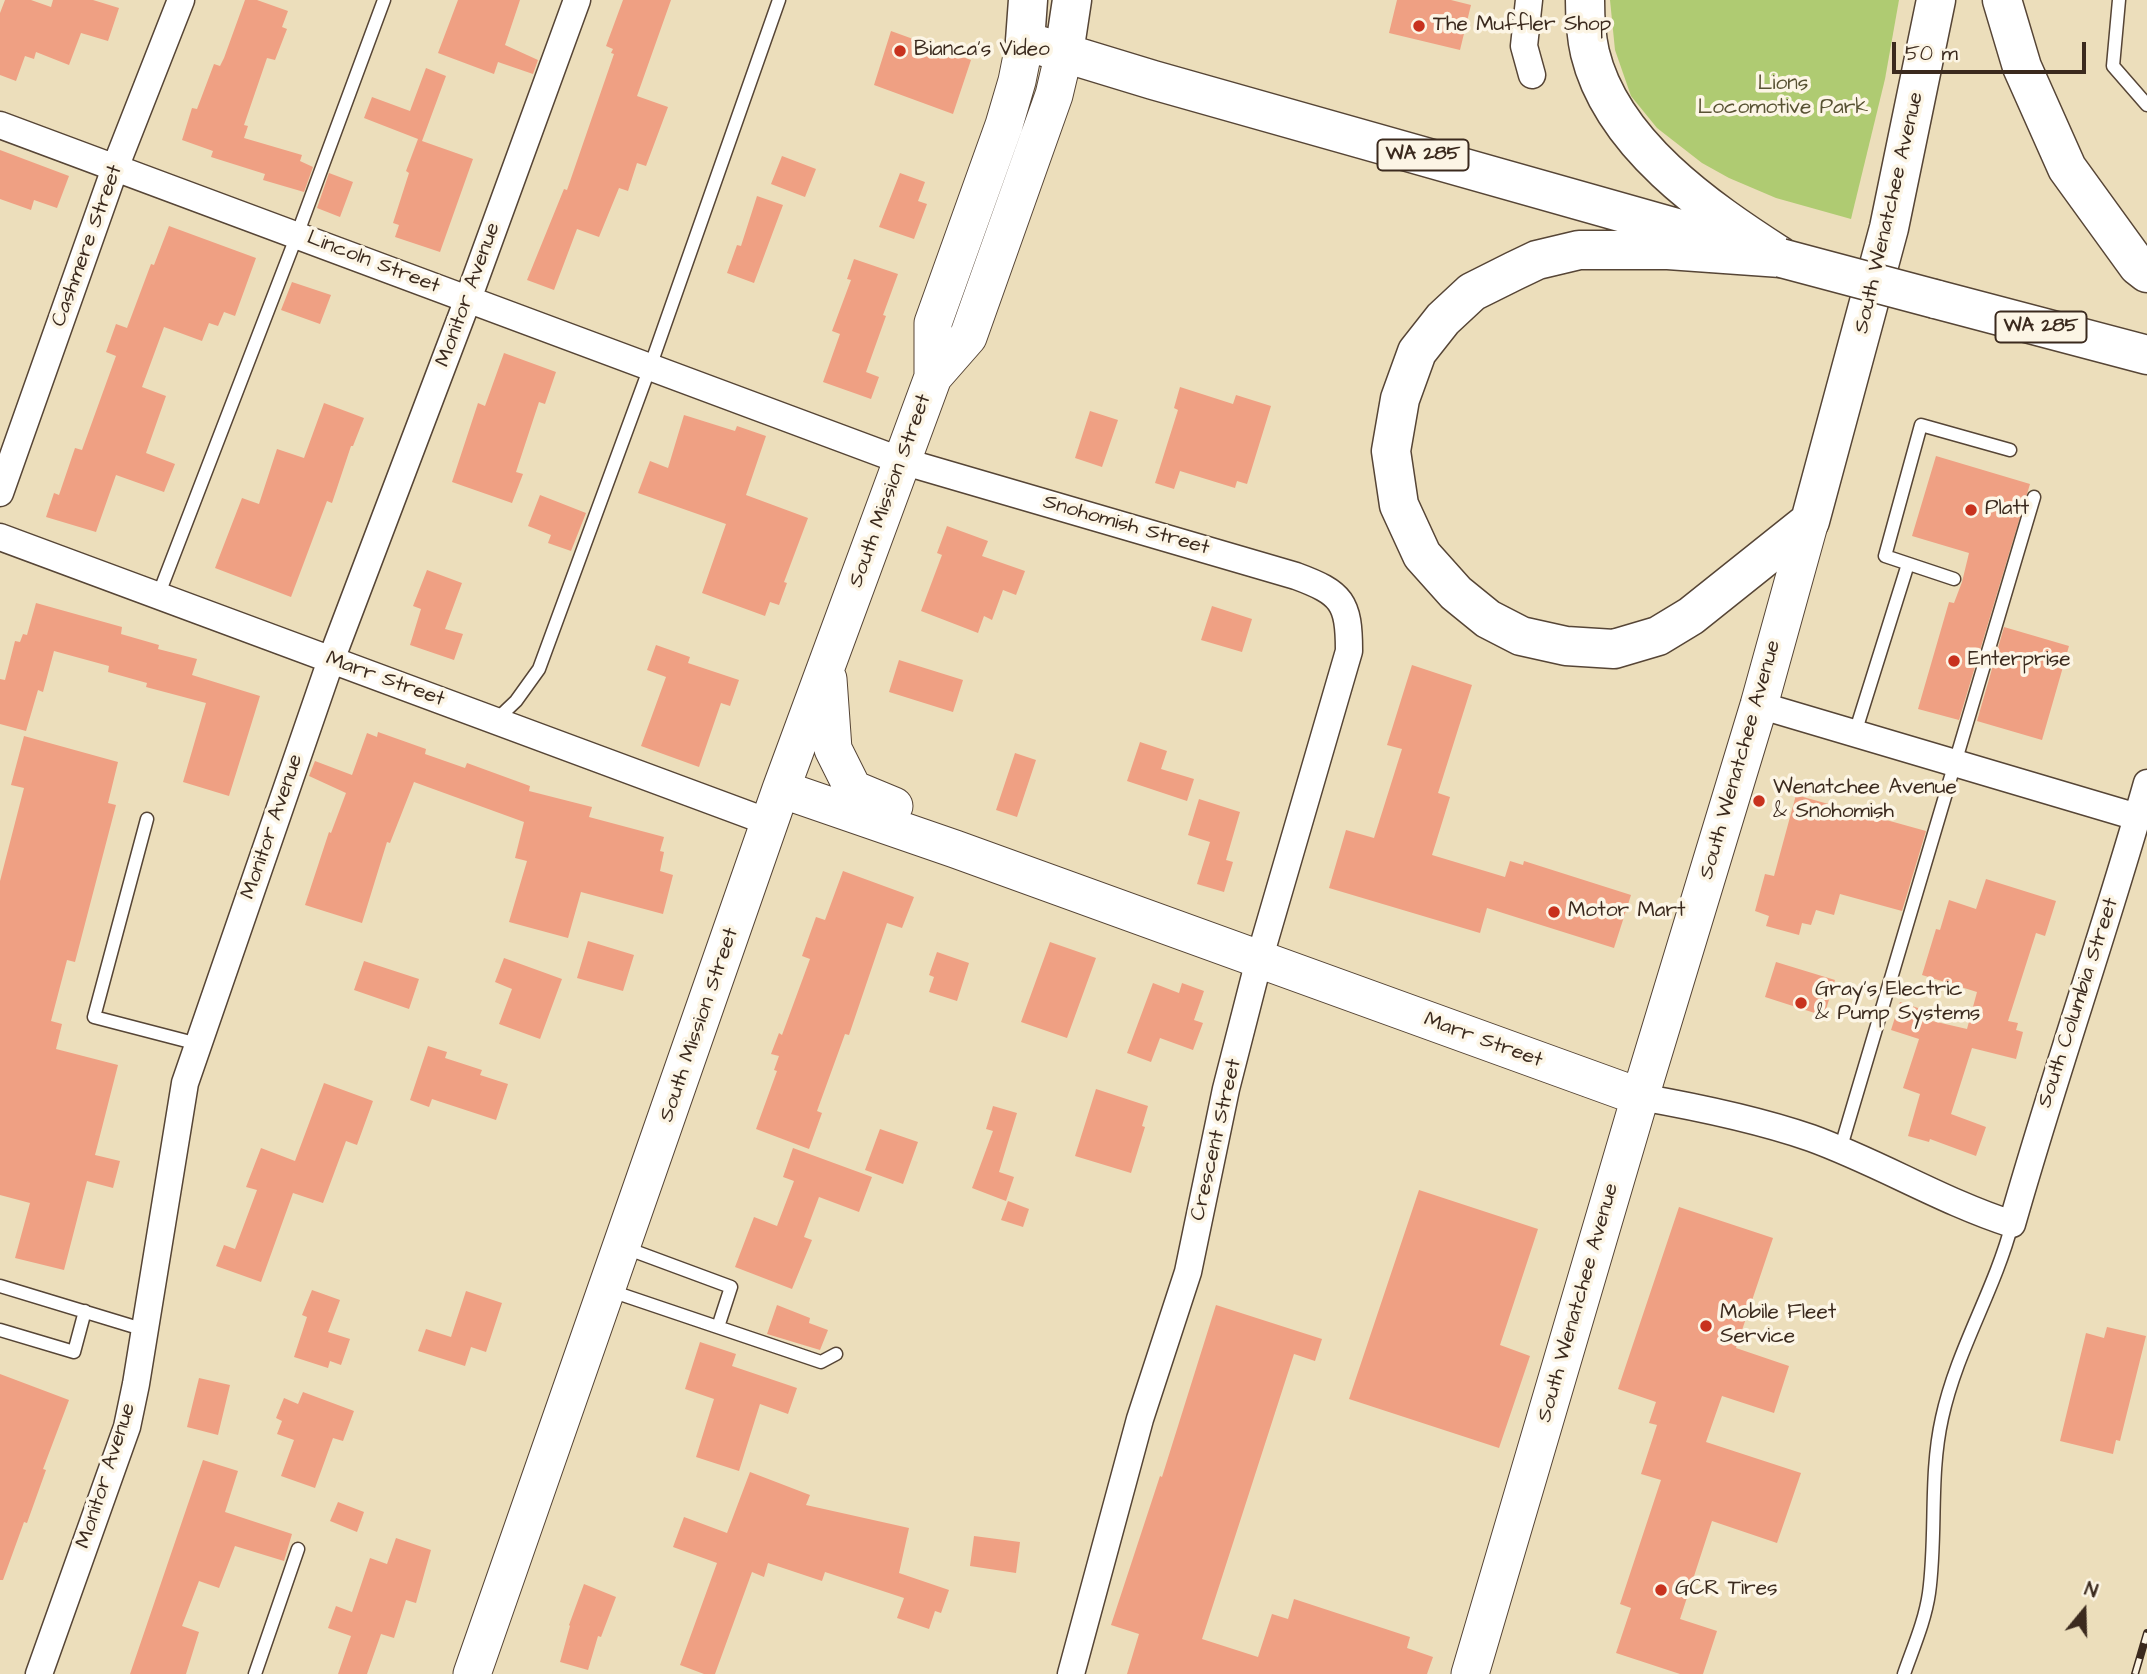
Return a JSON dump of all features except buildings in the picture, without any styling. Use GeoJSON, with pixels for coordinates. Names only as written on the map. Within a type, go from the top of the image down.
{"type":"FeatureCollection","features":[{"type":"Feature","properties":{"kind":"main road","name":"South Mission Street"},"geometry":{"type":"LineString","coordinates":[[472,1674],[782,789],[933,377],[933,323],[1004,125],[1017,81],[1025,41],[1028,0]]}},
{"type":"Feature","properties":{"kind":"main road","name":"South Mission Street"},"geometry":{"type":"LineString","coordinates":[[933,377],[968,337],[1049,108],[1064,53],[1072,0]]}},
{"type":"Feature","properties":{"kind":"main road"},"geometry":{"type":"LineString","coordinates":[[1585,0],[1590,55],[1604,91],[1622,119],[1649,154],[1674,179],[1722,219],[1782,258]]}},
{"type":"Feature","properties":{"kind":"main road","name":"South Wenatchee Avenue"},"geometry":{"type":"LineString","coordinates":[[1469,1674],[1759,705],[1889,228],[1936,0]]}},
{"type":"Feature","properties":{"kind":"main road"},"geometry":{"type":"LineString","coordinates":[[2002,0],[2022,67],[2067,168],[2138,266],[2147,273]]}},
{"type":"Feature","properties":{"kind":"main road","name":"WA 285"},"geometry":{"type":"LineString","coordinates":[[1025,41],[1782,258],[2147,355]]}},
{"type":"Feature","properties":{"kind":"main road"},"geometry":{"type":"LineString","coordinates":[[1782,258],[1668,250],[1579,250],[1537,260],[1514,271],[1472,292],[1443,319],[1417,352],[1400,399],[1391,452],[1399,505],[1422,555],[1456,593],[1488,619],[1521,636],[1566,646],[1614,649],[1658,636],[1690,617],[1810,521]]}},
{"type":"Feature","properties":{"kind":"main road"},"geometry":{"type":"LineString","coordinates":[[827,666],[833,748],[853,789],[942,826],[955,849]]}},
{"type":"Feature","properties":{"kind":"main road","name":"Marr Street"},"geometry":{"type":"LineString","coordinates":[[782,789],[1640,1097]]}},
{"type":"Feature","properties":{"kind":"street","name":"Cashmere Street"},"geometry":{"type":"LineString","coordinates":[[0,494],[115,167],[181,0]]}},
{"type":"Feature","properties":{"kind":"street","name":"Monitor Avenue"},"geometry":{"type":"LineString","coordinates":[[39,1674],[127,1427],[185,1083],[331,660],[468,299],[577,0]]}},
{"type":"Feature","properties":{"kind":"street"},"geometry":{"type":"LineString","coordinates":[[1529,0],[1524,46],[1532,75]]}},
{"type":"Feature","properties":{"kind":"street","name":"Lincoln Street"},"geometry":{"type":"LineString","coordinates":[[0,125],[902,461]]}},
{"type":"Feature","properties":{"kind":"street","name":"Snohomish Street"},"geometry":{"type":"LineString","coordinates":[[902,461],[1296,576],[1332,592],[1343,605]]}},
{"type":"Feature","properties":{"kind":"street","name":"Marr Street"},"geometry":{"type":"LineString","coordinates":[[0,537],[771,823]]}},
{"type":"Feature","properties":{"kind":"street","name":"Crescent Street"},"geometry":{"type":"LineString","coordinates":[[1071,1674],[1140,1419],[1188,1272],[1226,1089],[1259,960],[1349,651],[1347,616],[1343,605]]}},
{"type":"Feature","properties":{"kind":"street"},"geometry":{"type":"LineString","coordinates":[[1759,705],[2137,817]]}},
{"type":"Feature","properties":{"kind":"street","name":"South Columbia Street"},"geometry":{"type":"LineString","coordinates":[[2012,1224],[2043,1114],[2066,1050],[2147,783]]}},
{"type":"Feature","properties":{"kind":"street","name":"Marr Street"},"geometry":{"type":"LineString","coordinates":[[1640,1097],[1697,1107],[1779,1128],[1840,1150],[1970,1209],[2012,1224]]}},
{"type":"Feature","properties":{"kind":"lane"},"geometry":{"type":"LineString","coordinates":[[158,596],[298,235],[384,0]]}},
{"type":"Feature","properties":{"kind":"lane"},"geometry":{"type":"LineString","coordinates":[[494,721],[516,701],[539,669],[650,367],[779,0]]}},
{"type":"Feature","properties":{"kind":"lane"},"geometry":{"type":"LineString","coordinates":[[2119,0],[2113,66],[2147,104]]}},
{"type":"Feature","properties":{"kind":"lane"},"geometry":{"type":"LineString","coordinates":[[1954,579],[1885,556],[1921,425],[2010,450]]}},
{"type":"Feature","properties":{"kind":"lane"},"geometry":{"type":"LineString","coordinates":[[1840,1150],[2034,497]]}},
{"type":"Feature","properties":{"kind":"lane"},"geometry":{"type":"LineString","coordinates":[[1855,733],[1909,564]]}},
{"type":"Feature","properties":{"kind":"lane"},"geometry":{"type":"LineString","coordinates":[[147,819],[94,1017],[198,1044]]}},
{"type":"Feature","properties":{"kind":"lane"},"geometry":{"type":"LineString","coordinates":[[1904,1674],[1925,1613],[1929,1592],[1933,1479],[1947,1395],[1960,1356],[1997,1275],[2012,1224]]}},
{"type":"Feature","properties":{"kind":"lane"},"geometry":{"type":"LineString","coordinates":[[623,1247],[731,1287],[718,1327]]}},
{"type":"Feature","properties":{"kind":"lane"},"geometry":{"type":"LineString","coordinates":[[0,1286],[145,1330]]}},
{"type":"Feature","properties":{"kind":"lane"},"geometry":{"type":"LineString","coordinates":[[608,1290],[821,1362],[836,1354]]}},
{"type":"Feature","properties":{"kind":"lane"},"geometry":{"type":"LineString","coordinates":[[0,1330],[74,1352],[85,1311]]}},
{"type":"Feature","properties":{"kind":"lane"},"geometry":{"type":"LineString","coordinates":[[255,1674],[298,1549]]}},
{"type":"Feature","properties":{"kind":"green space","name":"Lions Locomotive Park"},"geometry":{"type":"Polygon","coordinates":[[[1610,0],[1899,0],[1885,79],[1851,219],[1776,198],[1729,178],[1702,163],[1657,128],[1631,96],[1615,50],[1610,0]]]}},
{"type":"Feature","properties":{"kind":"railway"},"geometry":{"type":"LineString","coordinates":[[2135,1674],[2147,1633]]}},
{"type":"Feature","properties":{"kind":"place","name":"The Muffler Shop"},"geometry":{"type":"Point","coordinates":[1419,26]}},
{"type":"Feature","properties":{"kind":"place","name":"Bianca's Video"},"geometry":{"type":"Point","coordinates":[900,51]}},
{"type":"Feature","properties":{"kind":"place","name":"Platt"},"geometry":{"type":"Point","coordinates":[1971,510]}},
{"type":"Feature","properties":{"kind":"place","name":"Enterprise"},"geometry":{"type":"Point","coordinates":[1954,661]}},
{"type":"Feature","properties":{"kind":"place","name":"Wenatchee Avenue & Snohomish"},"geometry":{"type":"Point","coordinates":[1759,801]}},
{"type":"Feature","properties":{"kind":"place","name":"Motor Mart"},"geometry":{"type":"Point","coordinates":[1554,912]}},
{"type":"Feature","properties":{"kind":"place","name":"Gray's Electric & Pump Systems"},"geometry":{"type":"Point","coordinates":[1801,1003]}},
{"type":"Feature","properties":{"kind":"place","name":"Mobile Fleet Service"},"geometry":{"type":"Point","coordinates":[1706,1326]}},
{"type":"Feature","properties":{"kind":"place","name":"GCR Tires"},"geometry":{"type":"Point","coordinates":[1661,1590]}}]}
